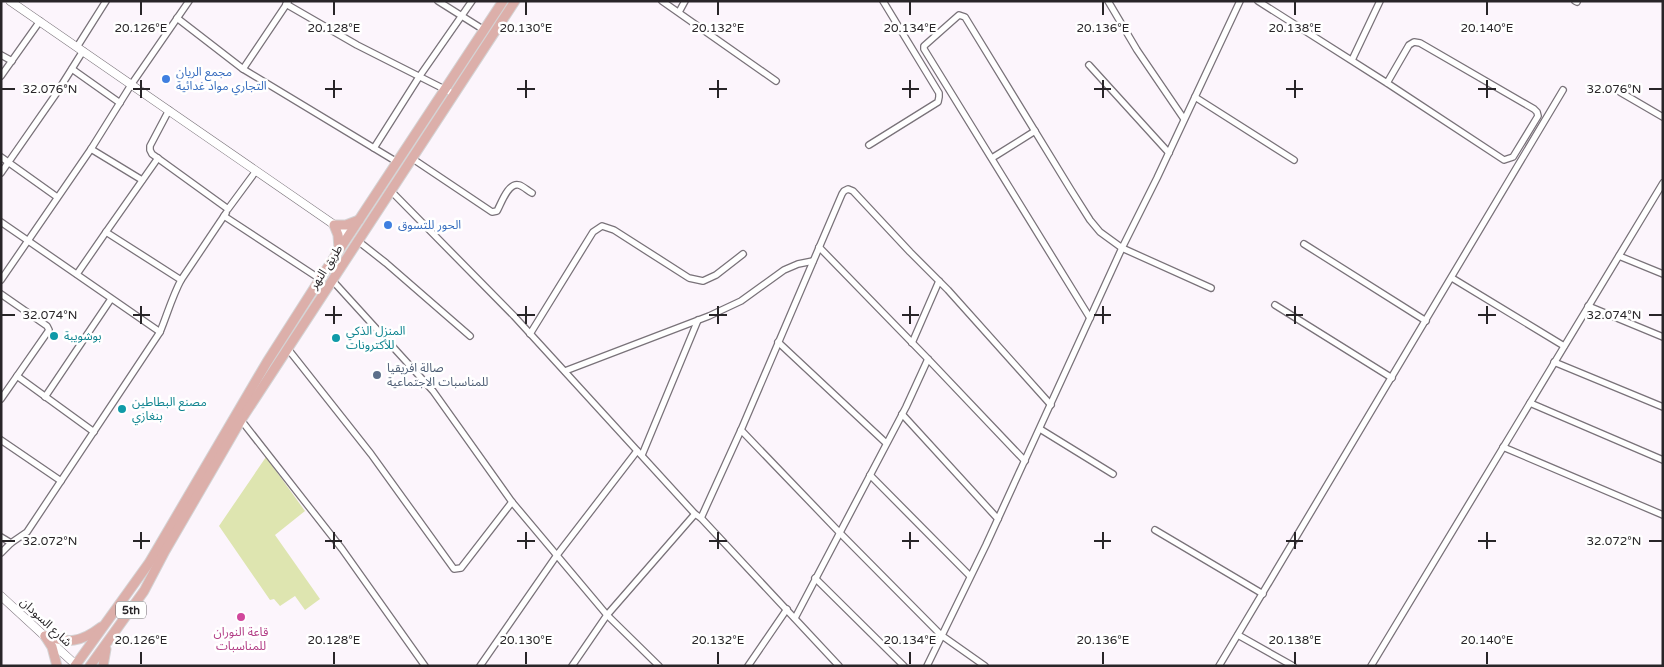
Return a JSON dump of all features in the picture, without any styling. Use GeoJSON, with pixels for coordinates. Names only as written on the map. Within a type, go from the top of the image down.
{"type":"FeatureCollection","features":[{"type":"Feature","properties":{"kind":"main road"},"geometry":{"type":"LineString","coordinates":[[10,1],[349,235]]}},
{"type":"Feature","properties":{"kind":"main road","name":"طريق النهر"},"geometry":{"type":"LineString","coordinates":[[110,640],[144,591],[238,420],[267,362],[503,1]]}},
{"type":"Feature","properties":{"kind":"main road","name":"طريق النهر"},"geometry":{"type":"LineString","coordinates":[[238,420],[288,348],[515,1]]}},
{"type":"Feature","properties":{"kind":"main road"},"geometry":{"type":"LineString","coordinates":[[334,226],[346,225],[359,220]]}},
{"type":"Feature","properties":{"kind":"main road"},"geometry":{"type":"LineString","coordinates":[[334,226],[339,240],[339,250]]}},
{"type":"Feature","properties":{"kind":"main road","name":"5th"},"geometry":{"type":"LineString","coordinates":[[76,665],[156,551],[238,420]]}},
{"type":"Feature","properties":{"kind":"main road","name":"شارع السودان"},"geometry":{"type":"LineString","coordinates":[[2,597],[76,665]]}},
{"type":"Feature","properties":{"kind":"main road"},"geometry":{"type":"LineString","coordinates":[[45,636],[75,641],[93,633],[107,622]]}},
{"type":"Feature","properties":{"kind":"main road"},"geometry":{"type":"LineString","coordinates":[[45,636],[52,647],[57,666]]}},
{"type":"Feature","properties":{"kind":"main road"},"geometry":{"type":"LineString","coordinates":[[102,666],[110,640]]}},
{"type":"Feature","properties":{"kind":"main road","name":"5th"},"geometry":{"type":"LineString","coordinates":[[90,666],[110,640]]}},
{"type":"Feature","properties":{"kind":"street"},"geometry":{"type":"LineString","coordinates":[[1,173],[72,69],[80,49],[106,1]]}},
{"type":"Feature","properties":{"kind":"street"},"geometry":{"type":"LineString","coordinates":[[1,280],[189,1]]}},
{"type":"Feature","properties":{"kind":"street"},"geometry":{"type":"LineString","coordinates":[[438,1],[484,30]]}},
{"type":"Feature","properties":{"kind":"street"},"geometry":{"type":"LineString","coordinates":[[374,148],[472,1]]}},
{"type":"Feature","properties":{"kind":"street"},"geometry":{"type":"LineString","coordinates":[[662,1],[776,81]]}},
{"type":"Feature","properties":{"kind":"street"},"geometry":{"type":"LineString","coordinates":[[678,12],[685,1]]}},
{"type":"Feature","properties":{"kind":"street"},"geometry":{"type":"LineString","coordinates":[[869,146],[938,102],[940,97],[939,92],[883,1]]}},
{"type":"Feature","properties":{"kind":"street"},"geometry":{"type":"LineString","coordinates":[[1108,1],[1137,50],[1184,120]]}},
{"type":"Feature","properties":{"kind":"street"},"geometry":{"type":"LineString","coordinates":[[927,666],[1052,405],[1122,248],[1240,1]]}},
{"type":"Feature","properties":{"kind":"street"},"geometry":{"type":"LineString","coordinates":[[1258,1],[1504,160],[1513,157],[1538,116],[1534,108],[1420,43],[1414,42],[1409,45],[1387,83]]}},
{"type":"Feature","properties":{"kind":"street"},"geometry":{"type":"LineString","coordinates":[[1352,60],[1380,1]]}},
{"type":"Feature","properties":{"kind":"street"},"geometry":{"type":"LineString","coordinates":[[243,69],[288,3],[357,45],[454,94]]}},
{"type":"Feature","properties":{"kind":"street"},"geometry":{"type":"LineString","coordinates":[[1090,318],[923,47],[960,15],[965,17],[1090,220],[1100,232],[1122,248],[1211,288]]}},
{"type":"Feature","properties":{"kind":"street"},"geometry":{"type":"LineString","coordinates":[[177,18],[243,69],[397,162]]}},
{"type":"Feature","properties":{"kind":"street"},"geometry":{"type":"LineString","coordinates":[[1,76],[40,21]]}},
{"type":"Feature","properties":{"kind":"street"},"geometry":{"type":"LineString","coordinates":[[1,55],[12,61]]}},
{"type":"Feature","properties":{"kind":"street"},"geometry":{"type":"LineString","coordinates":[[1089,64],[1169,153]]}},
{"type":"Feature","properties":{"kind":"street"},"geometry":{"type":"LineString","coordinates":[[72,69],[120,103]]}},
{"type":"Feature","properties":{"kind":"street"},"geometry":{"type":"LineString","coordinates":[[1219,666],[1563,90]]}},
{"type":"Feature","properties":{"kind":"street"},"geometry":{"type":"LineString","coordinates":[[1620,92],[1663,117]]}},
{"type":"Feature","properties":{"kind":"street"},"geometry":{"type":"LineString","coordinates":[[1195,97],[1294,160]]}},
{"type":"Feature","properties":{"kind":"street"},"geometry":{"type":"LineString","coordinates":[[169,110],[150,146],[152,154],[228,210]]}},
{"type":"Feature","properties":{"kind":"street"},"geometry":{"type":"LineString","coordinates":[[992,158],[1035,131]]}},
{"type":"Feature","properties":{"kind":"street"},"geometry":{"type":"LineString","coordinates":[[91,149],[142,180]]}},
{"type":"Feature","properties":{"kind":"street"},"geometry":{"type":"LineString","coordinates":[[1,157],[57,197]]}},
{"type":"Feature","properties":{"kind":"street"},"geometry":{"type":"LineString","coordinates":[[78,274],[158,158]]}},
{"type":"Feature","properties":{"kind":"street"},"geometry":{"type":"LineString","coordinates":[[412,159],[492,212],[497,211],[510,187],[514,184],[519,184],[532,193]]}},
{"type":"Feature","properties":{"kind":"street"},"geometry":{"type":"LineString","coordinates":[[1,553],[27,532],[94,432],[160,332],[174,293],[181,280],[256,171]]}},
{"type":"Feature","properties":{"kind":"street"},"geometry":{"type":"LineString","coordinates":[[1371,666],[1663,183]]}},
{"type":"Feature","properties":{"kind":"street"},"geometry":{"type":"LineString","coordinates":[[700,518],[741,430],[842,194],[848,189],[853,191],[939,281],[1052,405]]}},
{"type":"Feature","properties":{"kind":"street"},"geometry":{"type":"LineString","coordinates":[[391,191],[565,371],[695,514],[839,666]]}},
{"type":"Feature","properties":{"kind":"street"},"geometry":{"type":"LineString","coordinates":[[224,216],[320,279]]}},
{"type":"Feature","properties":{"kind":"street"},"geometry":{"type":"LineString","coordinates":[[1,222],[160,332]]}},
{"type":"Feature","properties":{"kind":"street"},"geometry":{"type":"LineString","coordinates":[[530,334],[593,232],[602,226],[614,230],[689,278],[703,281],[716,275],[743,254]]}},
{"type":"Feature","properties":{"kind":"street"},"geometry":{"type":"LineString","coordinates":[[106,232],[181,280]]}},
{"type":"Feature","properties":{"kind":"street"},"geometry":{"type":"LineString","coordinates":[[358,241],[470,336]]}},
{"type":"Feature","properties":{"kind":"street"},"geometry":{"type":"LineString","coordinates":[[1304,244],[1426,321]]}},
{"type":"Feature","properties":{"kind":"street"},"geometry":{"type":"LineString","coordinates":[[819,247],[1025,461]]}},
{"type":"Feature","properties":{"kind":"street"},"geometry":{"type":"LineString","coordinates":[[1619,256],[1663,274]]}},
{"type":"Feature","properties":{"kind":"street"},"geometry":{"type":"LineString","coordinates":[[565,371],[698,320],[740,301],[784,270],[798,264],[813,261]]}},
{"type":"Feature","properties":{"kind":"street"},"geometry":{"type":"LineString","coordinates":[[1452,278],[1564,346]]}},
{"type":"Feature","properties":{"kind":"street"},"geometry":{"type":"LineString","coordinates":[[332,280],[433,391],[512,502],[607,615],[657,665]]}},
{"type":"Feature","properties":{"kind":"street"},"geometry":{"type":"LineString","coordinates":[[912,343],[939,281]]}},
{"type":"Feature","properties":{"kind":"street"},"geometry":{"type":"LineString","coordinates":[[1,294],[49,328],[49,333],[1,399]]}},
{"type":"Feature","properties":{"kind":"street"},"geometry":{"type":"LineString","coordinates":[[45,396],[111,299]]}},
{"type":"Feature","properties":{"kind":"street"},"geometry":{"type":"LineString","coordinates":[[1275,305],[1392,378]]}},
{"type":"Feature","properties":{"kind":"street"},"geometry":{"type":"LineString","coordinates":[[1588,306],[1663,337]]}},
{"type":"Feature","properties":{"kind":"street"},"geometry":{"type":"LineString","coordinates":[[480,666],[557,555],[640,453],[698,320]]}},
{"type":"Feature","properties":{"kind":"street"},"geometry":{"type":"LineString","coordinates":[[778,342],[886,443]]}},
{"type":"Feature","properties":{"kind":"street"},"geometry":{"type":"LineString","coordinates":[[288,348],[371,454],[454,569],[461,568],[512,502]]}},
{"type":"Feature","properties":{"kind":"street"},"geometry":{"type":"LineString","coordinates":[[795,618],[902,414],[928,359]]}},
{"type":"Feature","properties":{"kind":"street"},"geometry":{"type":"LineString","coordinates":[[1554,362],[1663,407]]}},
{"type":"Feature","properties":{"kind":"street"},"geometry":{"type":"LineString","coordinates":[[17,376],[94,432]]}},
{"type":"Feature","properties":{"kind":"street"},"geometry":{"type":"LineString","coordinates":[[1530,403],[1663,460]]}},
{"type":"Feature","properties":{"kind":"street"},"geometry":{"type":"LineString","coordinates":[[902,414],[998,519]]}},
{"type":"Feature","properties":{"kind":"street"},"geometry":{"type":"LineString","coordinates":[[238,420],[342,549],[425,666]]}},
{"type":"Feature","properties":{"kind":"street"},"geometry":{"type":"LineString","coordinates":[[1040,429],[1113,474]]}},
{"type":"Feature","properties":{"kind":"street"},"geometry":{"type":"LineString","coordinates":[[741,430],[941,635],[985,666]]}},
{"type":"Feature","properties":{"kind":"street"},"geometry":{"type":"LineString","coordinates":[[1,440],[61,481]]}},
{"type":"Feature","properties":{"kind":"street"},"geometry":{"type":"LineString","coordinates":[[1503,447],[1663,515]]}},
{"type":"Feature","properties":{"kind":"street"},"geometry":{"type":"LineString","coordinates":[[870,475],[970,576]]}},
{"type":"Feature","properties":{"kind":"street"},"geometry":{"type":"LineString","coordinates":[[572,666],[607,615],[695,514]]}},
{"type":"Feature","properties":{"kind":"street"},"geometry":{"type":"LineString","coordinates":[[1155,530],[1262,594]]}},
{"type":"Feature","properties":{"kind":"street"},"geometry":{"type":"LineString","coordinates":[[1,537],[11,543]]}},
{"type":"Feature","properties":{"kind":"street"},"geometry":{"type":"LineString","coordinates":[[815,578],[904,666]]}},
{"type":"Feature","properties":{"kind":"street"},"geometry":{"type":"LineString","coordinates":[[748,666],[787,609]]}},
{"type":"Feature","properties":{"kind":"street"},"geometry":{"type":"LineString","coordinates":[[1238,635],[1292,666]]}},
{"type":"Feature","properties":{"kind":"green space"},"geometry":{"type":"Polygon","coordinates":[[[266,457],[305,511],[275,535],[320,599],[305,610],[295,596],[280,606],[274,599],[270,600],[219,526],[266,457]]]}},
{"type":"Feature","properties":{"kind":"place","name":"مجمع الريان التجاري مواد غدائية"},"geometry":{"type":"Point","coordinates":[166,79]}},
{"type":"Feature","properties":{"kind":"place","name":"الحور للتسوق"},"geometry":{"type":"Point","coordinates":[388,225]}},
{"type":"Feature","properties":{"kind":"place","name":"بوشويبة"},"geometry":{"type":"Point","coordinates":[54,336]}},
{"type":"Feature","properties":{"kind":"place","name":"المنزل الذكي للأكترونات"},"geometry":{"type":"Point","coordinates":[336,338]}},
{"type":"Feature","properties":{"kind":"place","name":"صالة افريقيا للمناسبات الاجتماعية"},"geometry":{"type":"Point","coordinates":[377,375]}},
{"type":"Feature","properties":{"kind":"place","name":"مصنع البطاطين بنغازي"},"geometry":{"type":"Point","coordinates":[122,409]}},
{"type":"Feature","properties":{"kind":"place","name":"قاعة النوران للمناسبات"},"geometry":{"type":"Point","coordinates":[241,617]}}]}
